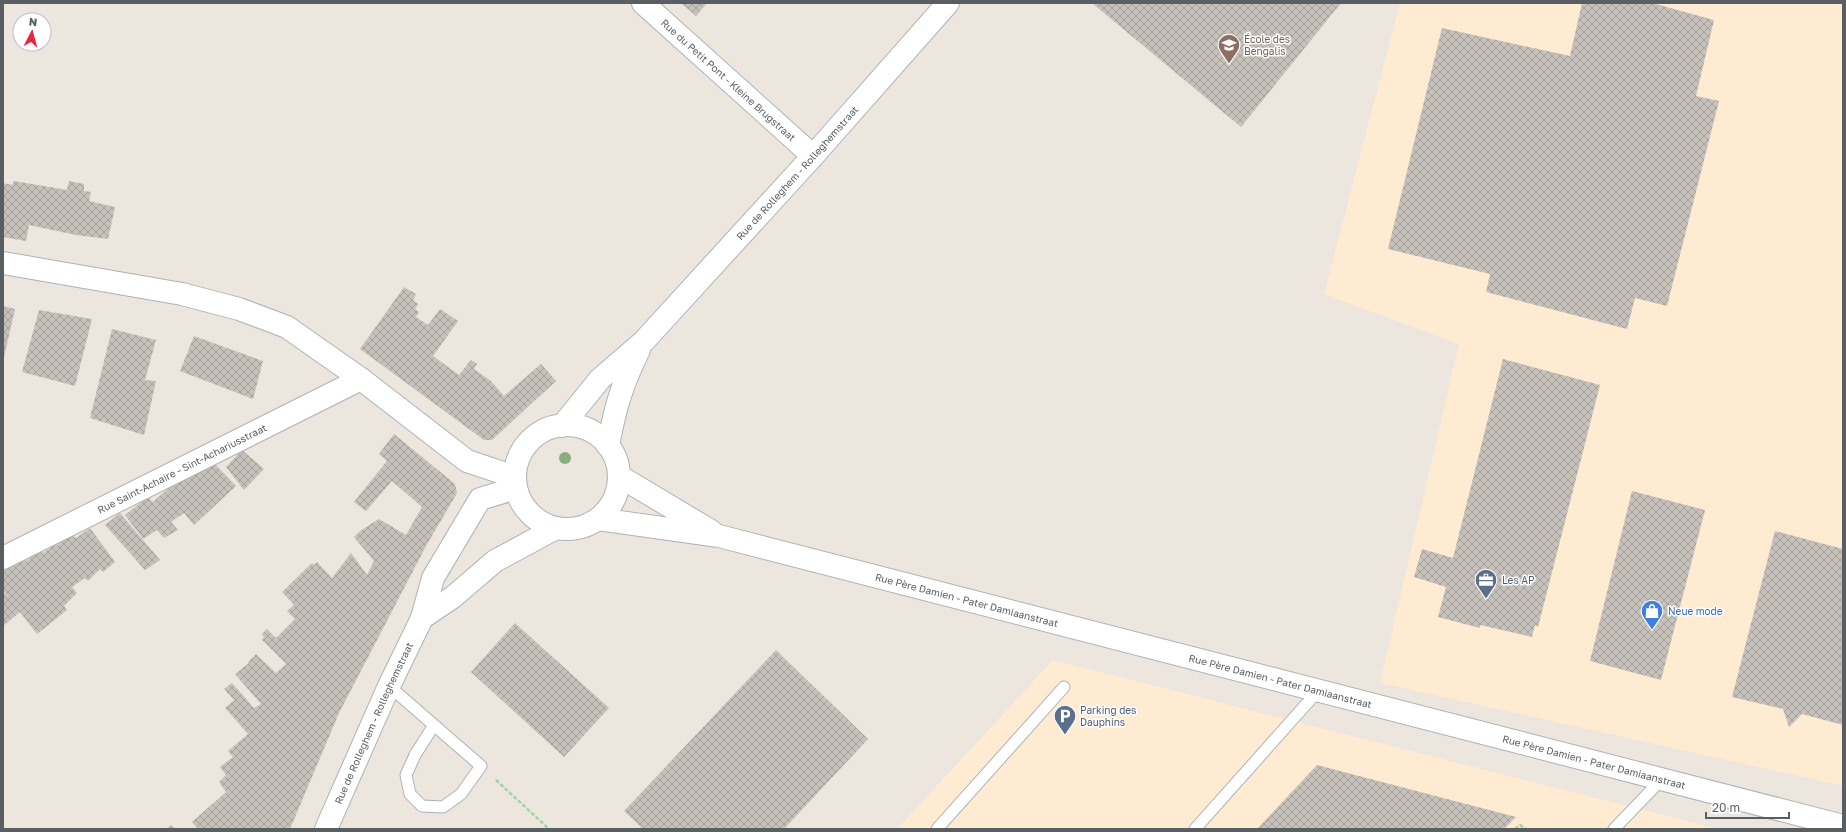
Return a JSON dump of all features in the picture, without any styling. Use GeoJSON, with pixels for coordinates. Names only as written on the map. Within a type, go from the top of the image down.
{"type":"FeatureCollection","features":[{"type":"Feature","properties":{"kind":"street","name":"Rue du Petit Pont - Kleine Brugstraat"},"geometry":{"type":"LineString","coordinates":[[643,3],[813,156]]}},
{"type":"Feature","properties":{"kind":"street","name":"Rue de Rolleghem - Rolleghemstraat"},"geometry":{"type":"LineString","coordinates":[[562,426],[600,379],[644,340],[813,156],[948,3]]}},
{"type":"Feature","properties":{"kind":"street"},"geometry":{"type":"LineString","coordinates":[[3,263],[182,294],[239,308],[287,327],[361,379],[467,460],[515,482]]}},
{"type":"Feature","properties":{"kind":"street","name":"Rue de Rolleghem - Rolleghemstraat"},"geometry":{"type":"LineString","coordinates":[[608,446],[615,410],[627,374],[644,340]]}},
{"type":"Feature","properties":{"kind":"street","name":"Rue Saint-Achaire - Sint-Achariusstraat"},"geometry":{"type":"LineString","coordinates":[[3,558],[361,379]]}},
{"type":"Feature","properties":{"kind":"street"},"geometry":{"type":"LineString","coordinates":[[562,426],[580,427],[596,434],[608,446],[616,460],[619,476],[617,492],[610,507],[598,519],[578,528],[556,528],[538,521],[524,506],[515,482],[518,459],[529,442],[544,431],[562,426]]}},
{"type":"Feature","properties":{"kind":"street","name":"Rue Père Damien - Pater Damiaanstraat"},"geometry":{"type":"LineString","coordinates":[[619,476],[719,536]]}},
{"type":"Feature","properties":{"kind":"street","name":"Rue de Rolleghem - Rolleghemstraat"},"geometry":{"type":"LineString","coordinates":[[326,829],[389,686],[422,618],[433,578],[480,499],[515,482]]}},
{"type":"Feature","properties":{"kind":"street","name":"Rue Père Damien - Pater Damiaanstraat"},"geometry":{"type":"LineString","coordinates":[[598,519],[719,536],[1318,692],[1843,826]]}},
{"type":"Feature","properties":{"kind":"street","name":"Rue de Rolleghem - Rolleghemstraat"},"geometry":{"type":"LineString","coordinates":[[422,618],[453,597],[495,560],[556,528]]}},
{"type":"Feature","properties":{"kind":"lane"},"geometry":{"type":"LineString","coordinates":[[389,686],[434,725],[481,766],[461,794],[443,806],[422,806],[410,794],[406,775],[415,755],[434,725]]}},
{"type":"Feature","properties":{"kind":"lane"},"geometry":{"type":"LineString","coordinates":[[937,829],[1064,687]]}},
{"type":"Feature","properties":{"kind":"lane"},"geometry":{"type":"LineString","coordinates":[[1195,829],[1318,692]]}},
{"type":"Feature","properties":{"kind":"lane"},"geometry":{"type":"LineString","coordinates":[[1614,829],[1662,779]]}},
{"type":"Feature","properties":{"kind":"path"},"geometry":{"type":"LineString","coordinates":[[481,766],[549,829]]}},
{"type":"Feature","properties":{"kind":"path"},"geometry":{"type":"LineString","coordinates":[[1515,829],[1520,825],[1526,829]]}},
{"type":"Feature","properties":{"kind":"shaded area"},"geometry":{"type":"Polygon","coordinates":[[[1400,3],[1843,3],[1843,786],[1380,683],[1459,344],[1324,294],[1400,3]]]}},
{"type":"Feature","properties":{"kind":"shaded area"},"geometry":{"type":"Polygon","coordinates":[[[1053,660],[1718,829],[897,829],[1053,660]]]}},
{"type":"Feature","properties":{"kind":"building"},"geometry":{"type":"Polygon","coordinates":[[[681,3],[707,3],[696,16],[681,3]]]}},
{"type":"Feature","properties":{"kind":"building","name":"École des Bengalis"},"geometry":{"type":"Polygon","coordinates":[[[1092,3],[1341,3],[1241,127],[1092,3]]]}},
{"type":"Feature","properties":{"kind":"building"},"geometry":{"type":"Polygon","coordinates":[[[1582,3],[1652,3],[1714,20],[1696,96],[1719,101],[1667,306],[1635,298],[1627,329],[1486,292],[1490,274],[1388,249],[1442,28],[1570,56],[1582,3]]]}},
{"type":"Feature","properties":{"kind":"building"},"geometry":{"type":"Polygon","coordinates":[[[14,181],[67,190],[69,181],[84,184],[84,191],[91,192],[89,201],[115,207],[108,239],[76,235],[29,225],[26,241],[3,237],[3,183],[12,185],[14,181]]]}},
{"type":"Feature","properties":{"kind":"building"},"geometry":{"type":"Polygon","coordinates":[[[404,287],[416,294],[413,300],[418,304],[415,309],[419,312],[416,317],[428,325],[440,309],[458,321],[433,356],[459,375],[471,360],[477,364],[474,369],[491,381],[504,396],[541,364],[556,381],[492,440],[484,440],[360,349],[404,287]]]}},
{"type":"Feature","properties":{"kind":"building"},"geometry":{"type":"Polygon","coordinates":[[[3,306],[15,309],[4,357],[3,356],[3,306]]]}},
{"type":"Feature","properties":{"kind":"building"},"geometry":{"type":"Polygon","coordinates":[[[39,310],[92,319],[75,386],[22,372],[39,310]]]}},
{"type":"Feature","properties":{"kind":"building"},"geometry":{"type":"Polygon","coordinates":[[[112,329],[156,340],[145,380],[156,381],[144,435],[90,418],[112,329]]]}},
{"type":"Feature","properties":{"kind":"building"},"geometry":{"type":"Polygon","coordinates":[[[194,336],[263,361],[253,399],[180,371],[194,336]]]}},
{"type":"Feature","properties":{"kind":"building"},"geometry":{"type":"Polygon","coordinates":[[[1503,359],[1600,385],[1538,627],[1535,625],[1532,637],[1480,625],[1480,628],[1438,617],[1446,587],[1414,577],[1422,549],[1453,558],[1503,359]]]}},
{"type":"Feature","properties":{"kind":"building"},"geometry":{"type":"Polygon","coordinates":[[[394,434],[455,484],[457,493],[426,546],[339,713],[290,829],[198,829],[192,822],[226,792],[219,782],[226,775],[220,767],[233,757],[228,751],[248,734],[225,708],[234,700],[224,689],[232,683],[254,708],[261,704],[235,674],[249,663],[248,662],[256,654],[276,673],[286,664],[262,640],[264,638],[262,634],[267,629],[276,638],[295,619],[287,611],[294,605],[282,592],[312,563],[314,565],[317,562],[332,578],[351,553],[367,575],[374,561],[354,537],[360,531],[379,519],[406,535],[422,507],[392,481],[366,511],[354,502],[387,461],[379,454],[394,434]]]}},
{"type":"Feature","properties":{"kind":"building"},"geometry":{"type":"Polygon","coordinates":[[[242,450],[264,469],[244,490],[226,467],[242,450]]]}},
{"type":"Feature","properties":{"kind":"building"},"geometry":{"type":"Polygon","coordinates":[[[211,460],[236,486],[194,525],[184,513],[171,522],[178,530],[164,538],[157,530],[143,539],[125,515],[148,497],[162,512],[153,502],[178,480],[211,460]]]}},
{"type":"Feature","properties":{"kind":"building"},"geometry":{"type":"Polygon","coordinates":[[[1632,491],[1705,510],[1661,680],[1590,661],[1632,491]]]}},
{"type":"Feature","properties":{"kind":"building"},"geometry":{"type":"Polygon","coordinates":[[[120,513],[160,560],[145,570],[105,525],[120,513]]]}},
{"type":"Feature","properties":{"kind":"building"},"geometry":{"type":"Polygon","coordinates":[[[90,528],[115,562],[103,572],[100,569],[88,581],[85,578],[72,587],[77,593],[64,606],[67,610],[37,634],[20,612],[3,626],[3,592],[8,597],[3,590],[3,572],[23,557],[26,561],[41,550],[43,553],[56,544],[57,545],[72,534],[76,538],[90,528]]]}},
{"type":"Feature","properties":{"kind":"building"},"geometry":{"type":"Polygon","coordinates":[[[1775,531],[1843,549],[1843,725],[1802,714],[1789,727],[1783,709],[1732,697],[1775,531]]]}},
{"type":"Feature","properties":{"kind":"building"},"geometry":{"type":"Polygon","coordinates":[[[515,623],[609,708],[564,757],[471,672],[515,623]]]}},
{"type":"Feature","properties":{"kind":"building"},"geometry":{"type":"Polygon","coordinates":[[[776,650],[868,739],[784,829],[643,829],[624,811],[776,650]]]}},
{"type":"Feature","properties":{"kind":"building"},"geometry":{"type":"Polygon","coordinates":[[[1317,765],[1516,817],[1504,829],[1257,829],[1317,765]]]}},
{"type":"Feature","properties":{"kind":"building"},"geometry":{"type":"Polygon","coordinates":[[[171,825],[175,829],[166,829],[171,825]]]}},
{"type":"Feature","properties":{"kind":"place","name":"École des Bengalis"},"geometry":{"type":"Point","coordinates":[1229,64]}},
{"type":"Feature","properties":{"kind":"place","name":"Les AP"},"geometry":{"type":"Point","coordinates":[1486,600]}},
{"type":"Feature","properties":{"kind":"place","name":"Neue mode"},"geometry":{"type":"Point","coordinates":[1652,630]}},
{"type":"Feature","properties":{"kind":"place","name":"Parking des Dauphins"},"geometry":{"type":"Point","coordinates":[1065,736]}}]}
